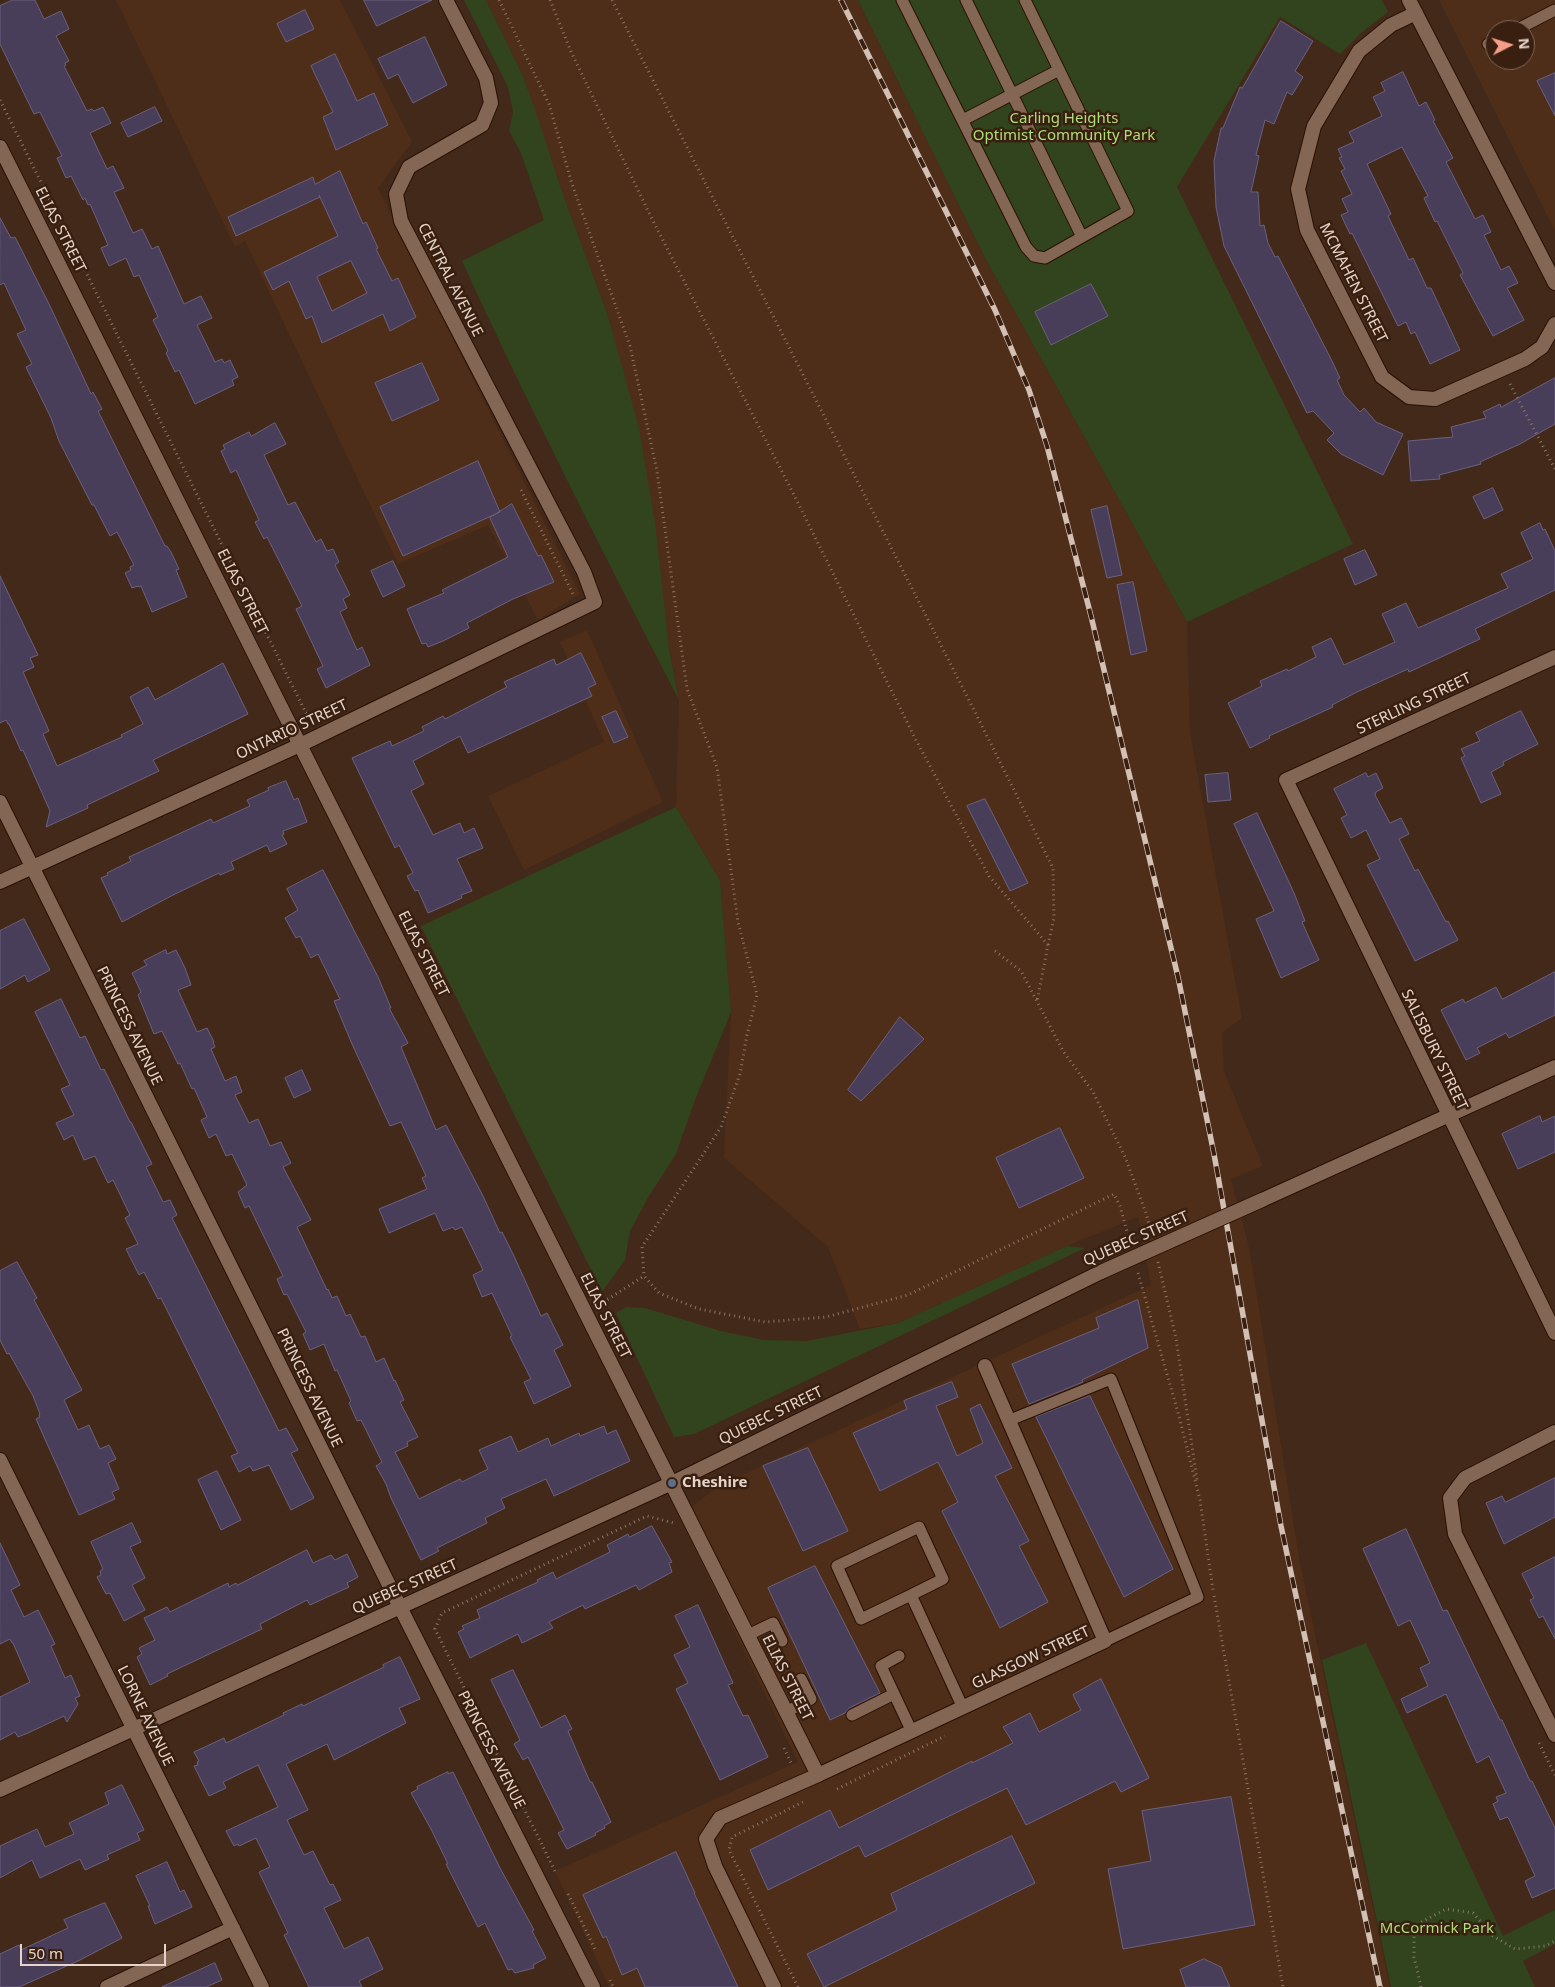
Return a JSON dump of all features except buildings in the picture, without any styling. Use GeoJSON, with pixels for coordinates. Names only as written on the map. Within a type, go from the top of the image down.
{"type":"FeatureCollection","features":[{"type":"Feature","properties":{"kind":"street","name":"CENTRAL AVENUE"},"geometry":{"type":"LineString","coordinates":[[446,0],[486,78],[491,104],[482,124],[409,167],[396,194],[401,222],[584,572],[595,602]]}},
{"type":"Feature","properties":{"kind":"street"},"geometry":{"type":"LineString","coordinates":[[1409,0],[1555,283]]}},
{"type":"Feature","properties":{"kind":"street","name":"MCMAHEN STREET"},"geometry":{"type":"LineString","coordinates":[[1416,13],[1391,26],[1359,51],[1314,126],[1298,189],[1307,230],[1382,377],[1409,397],[1435,399],[1525,359],[1542,348],[1555,324]]}},
{"type":"Feature","properties":{"kind":"street","name":"ELIAS STREET"},"geometry":{"type":"LineString","coordinates":[[0,147],[818,1776]]}},
{"type":"Feature","properties":{"kind":"street","name":"ONTARIO STREET"},"geometry":{"type":"LineString","coordinates":[[0,882],[300,745],[595,602]]}},
{"type":"Feature","properties":{"kind":"street","name":"STERLING STREET"},"geometry":{"type":"LineString","coordinates":[[1286,780],[1555,657]]}},
{"type":"Feature","properties":{"kind":"street","name":"SALISBURY STREET"},"geometry":{"type":"LineString","coordinates":[[1286,780],[1555,1333]]}},
{"type":"Feature","properties":{"kind":"street","name":"PRINCESS AVENUE"},"geometry":{"type":"LineString","coordinates":[[0,802],[400,1607],[593,1987]]}},
{"type":"Feature","properties":{"kind":"street","name":"QUEBEC STREET"},"geometry":{"type":"LineString","coordinates":[[0,1790],[672,1483],[1101,1272],[1555,1067]]}},
{"type":"Feature","properties":{"kind":"street","name":"GLASGOW STREET"},"geometry":{"type":"LineString","coordinates":[[774,1987],[716,1866],[706,1839],[720,1818],[818,1776],[1105,1641],[986,1366]]}},
{"type":"Feature","properties":{"kind":"street"},"geometry":{"type":"LineString","coordinates":[[1555,1432],[1465,1478],[1450,1498],[1455,1534],[1555,1736]]}},
{"type":"Feature","properties":{"kind":"street","name":"LORNE AVENUE"},"geometry":{"type":"LineString","coordinates":[[0,1460],[262,1987]]}},
{"type":"Feature","properties":{"kind":"street"},"geometry":{"type":"LineString","coordinates":[[107,1987],[233,1928]]}},
{"type":"Feature","properties":{"kind":"lane"},"geometry":{"type":"LineString","coordinates":[[902,0],[1026,247],[1034,256],[1045,258],[1128,211],[1025,0]]}},
{"type":"Feature","properties":{"kind":"lane"},"geometry":{"type":"LineString","coordinates":[[966,0],[1082,237]]}},
{"type":"Feature","properties":{"kind":"lane"},"geometry":{"type":"LineString","coordinates":[[1535,20],[1555,10]]}},
{"type":"Feature","properties":{"kind":"lane"},"geometry":{"type":"LineString","coordinates":[[963,120],[1059,70]]}},
{"type":"Feature","properties":{"kind":"lane"},"geometry":{"type":"LineString","coordinates":[[1010,1420],[1111,1379],[1198,1598],[1105,1641]]}},
{"type":"Feature","properties":{"kind":"lane"},"geometry":{"type":"LineString","coordinates":[[919,1526],[943,1579],[911,1594],[862,1619],[837,1566],[919,1526]]}},
{"type":"Feature","properties":{"kind":"lane"},"geometry":{"type":"LineString","coordinates":[[911,1594],[963,1708]]}},
{"type":"Feature","properties":{"kind":"lane"},"geometry":{"type":"LineString","coordinates":[[748,1635],[773,1623],[782,1641]]}},
{"type":"Feature","properties":{"kind":"lane"},"geometry":{"type":"LineString","coordinates":[[899,1656],[881,1666],[912,1732]]}},
{"type":"Feature","properties":{"kind":"lane"},"geometry":{"type":"LineString","coordinates":[[786,1712],[811,1699],[801,1679]]}},
{"type":"Feature","properties":{"kind":"lane"},"geometry":{"type":"LineString","coordinates":[[852,1715],[894,1694]]}},
{"type":"Feature","properties":{"kind":"path"},"geometry":{"type":"LineString","coordinates":[[499,0],[549,104],[572,184],[630,346],[657,470],[687,689],[717,768],[738,922],[758,996],[747,1035],[740,1074],[721,1127],[642,1247],[644,1276],[659,1293],[699,1308],[766,1322],[826,1317],[908,1295],[1114,1194],[1120,1206],[1132,1251]]}},
{"type":"Feature","properties":{"kind":"path"},"geometry":{"type":"LineString","coordinates":[[550,0],[572,54],[650,214],[796,499],[916,740],[989,876],[1048,945]]}},
{"type":"Feature","properties":{"kind":"path"},"geometry":{"type":"LineString","coordinates":[[612,0],[972,705],[1053,868],[1054,918],[1037,1001]]}},
{"type":"Feature","properties":{"kind":"path"},"geometry":{"type":"LineString","coordinates":[[0,100],[306,713],[319,716],[328,712]]}},
{"type":"Feature","properties":{"kind":"path"},"geometry":{"type":"LineString","coordinates":[[1502,369],[1555,470]]}},
{"type":"Feature","properties":{"kind":"path"},"geometry":{"type":"LineString","coordinates":[[516,482],[574,596]]}},
{"type":"Feature","properties":{"kind":"path"},"geometry":{"type":"LineString","coordinates":[[995,951],[1021,971],[1063,1051],[1093,1092],[1125,1157],[1146,1213],[1153,1242]]}},
{"type":"Feature","properties":{"kind":"path"},"geometry":{"type":"LineString","coordinates":[[1158,1261],[1176,1338],[1215,1604],[1283,1987]]}},
{"type":"Feature","properties":{"kind":"path"},"geometry":{"type":"LineString","coordinates":[[1137,1270],[1179,1416],[1200,1500]]}},
{"type":"Feature","properties":{"kind":"path"},"geometry":{"type":"LineString","coordinates":[[586,1314],[644,1276]]}},
{"type":"Feature","properties":{"kind":"path"},"geometry":{"type":"LineString","coordinates":[[555,1871],[435,1629],[442,1613],[647,1516],[676,1524]]}},
{"type":"Feature","properties":{"kind":"path"},"geometry":{"type":"LineString","coordinates":[[837,1789],[945,1736]]}},
{"type":"Feature","properties":{"kind":"path"},"geometry":{"type":"LineString","coordinates":[[1536,1736],[1555,1775]]}},
{"type":"Feature","properties":{"kind":"path"},"geometry":{"type":"LineString","coordinates":[[783,1747],[792,1765]]}},
{"type":"Feature","properties":{"kind":"path"},"geometry":{"type":"LineString","coordinates":[[798,1987],[729,1850],[732,1836],[810,1798]]}},
{"type":"Feature","properties":{"kind":"path"},"geometry":{"type":"LineString","coordinates":[[568,1894],[596,1953]]}},
{"type":"Feature","properties":{"kind":"path"},"geometry":{"type":"LineString","coordinates":[[1421,1987],[1414,1957],[1414,1926],[1446,1908],[1473,1913],[1493,1936],[1515,1949],[1545,1946],[1555,1941]]}},
{"type":"Feature","properties":{"kind":"path"},"geometry":{"type":"LineString","coordinates":[[609,1978],[613,1987]]}},
{"type":"Feature","properties":{"kind":"shaded area"},"geometry":{"type":"Polygon","coordinates":[[[116,0],[340,0],[412,142],[378,188],[580,594],[538,620],[488,525],[398,564],[245,241],[235,247],[116,0]]]}},
{"type":"Feature","properties":{"kind":"shaded area"},"geometry":{"type":"Polygon","coordinates":[[[486,0],[858,0],[984,256],[1187,622],[1190,732],[1242,1018],[1222,1033],[1224,1071],[1263,1166],[1231,1179],[1249,1247],[1300,1563],[1390,1987],[609,1987],[555,1871],[798,1762],[679,1517],[718,1486],[1151,1285],[1138,1217],[1067,1246],[898,1323],[860,1329],[828,1247],[724,1158],[731,1012],[720,880],[676,807],[679,700],[608,316],[560,186],[523,76],[486,0]]]}},
{"type":"Feature","properties":{"kind":"shaded area"},"geometry":{"type":"Polygon","coordinates":[[[1439,0],[1555,0],[1555,231],[1439,0]]]}},
{"type":"Feature","properties":{"kind":"shaded area"},"geometry":{"type":"Polygon","coordinates":[[[587,630],[663,802],[524,870],[488,796],[604,742],[560,642],[587,630]]]}},
{"type":"Feature","properties":{"kind":"green space"},"geometry":{"type":"Polygon","coordinates":[[[464,0],[486,0],[523,76],[560,186],[608,316],[639,428],[655,523],[669,648],[679,700],[568,482],[462,261],[544,220],[521,153],[509,131],[513,112],[508,87],[464,0]]]}},
{"type":"Feature","properties":{"kind":"green space","name":"Carling Heights Optimist Community Park"},"geometry":{"type":"Polygon","coordinates":[[[858,0],[1382,0],[1388,12],[1361,33],[1340,54],[1280,17],[1177,187],[1353,544],[1187,622],[984,256],[858,0]]]}},
{"type":"Feature","properties":{"kind":"green space"},"geometry":{"type":"Polygon","coordinates":[[[676,807],[720,880],[731,1012],[695,1100],[676,1154],[649,1196],[630,1231],[625,1260],[602,1292],[421,926],[676,807]]]}},
{"type":"Feature","properties":{"kind":"green space"},"geometry":{"type":"Polygon","coordinates":[[[1067,1246],[1085,1248],[694,1434],[674,1437],[616,1313],[626,1307],[645,1308],[721,1331],[764,1340],[807,1341],[898,1323],[1067,1246]]]}},
{"type":"Feature","properties":{"kind":"green space","name":"McCormick Park"},"geometry":{"type":"Polygon","coordinates":[[[1366,1643],[1503,1936],[1555,1910],[1555,1944],[1523,1961],[1535,1987],[1391,1987],[1322,1660],[1366,1643]]]}},
{"type":"Feature","properties":{"kind":"railway"},"geometry":{"type":"LineString","coordinates":[[841,0],[995,310],[1029,390],[1047,446],[1091,616],[1178,977],[1214,1154],[1281,1526],[1380,1987]]}},
{"type":"Feature","properties":{"kind":"place","name":"Cheshire"},"geometry":{"type":"Point","coordinates":[672,1483]}}]}
